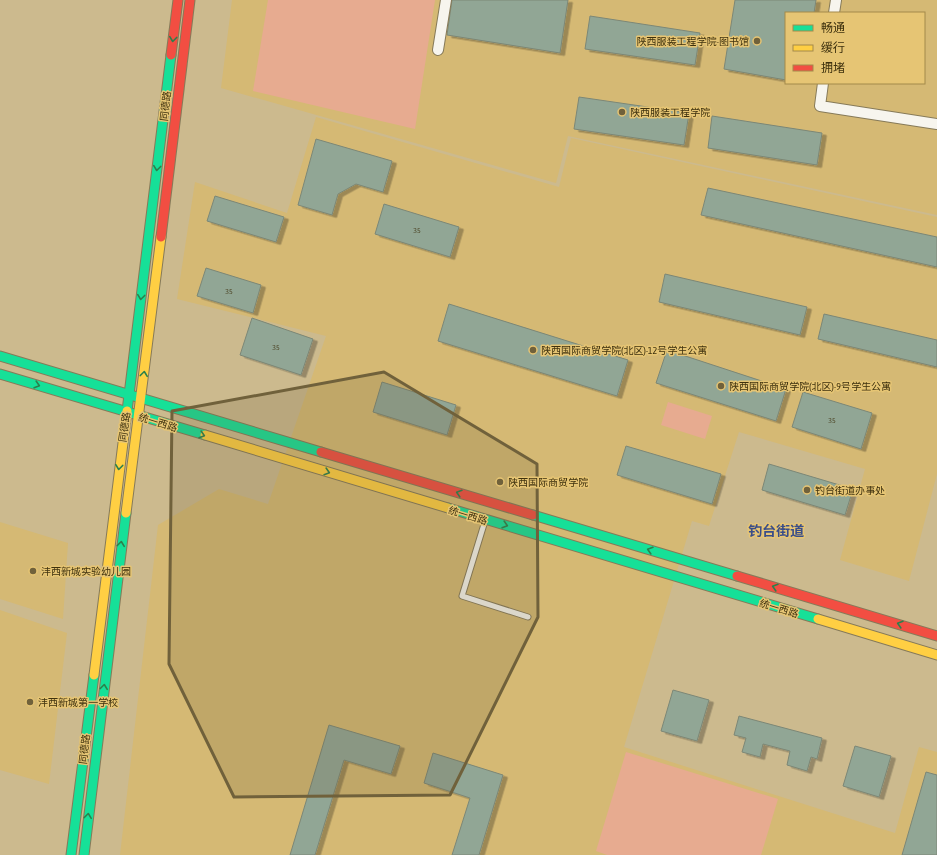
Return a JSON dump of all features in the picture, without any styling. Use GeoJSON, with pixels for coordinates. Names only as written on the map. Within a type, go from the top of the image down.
{"type":"FeatureCollection","features":[{"type":"Feature","properties":{"kind":"main road","name":"同德路"},"geometry":{"type":"LineString","coordinates":[[71,855],[125,411],[129,395],[178,0]]}},
{"type":"Feature","properties":{"kind":"main road","name":"同德路"},"geometry":{"type":"LineString","coordinates":[[84,855],[137,415],[141,398],[190,0]]}},
{"type":"Feature","properties":{"kind":"main road","name":"统一西路"},"geometry":{"type":"LineString","coordinates":[[0,356],[937,636]]}},
{"type":"Feature","properties":{"kind":"main road","name":"统一西路"},"geometry":{"type":"LineString","coordinates":[[0,374],[937,655]]}},
{"type":"Feature","properties":{"kind":"street"},"geometry":{"type":"LineString","coordinates":[[438,50],[446,0]]}},
{"type":"Feature","properties":{"kind":"street"},"geometry":{"type":"LineString","coordinates":[[834,12],[836,0]]}},
{"type":"Feature","properties":{"kind":"street"},"geometry":{"type":"LineString","coordinates":[[824,84],[820,106],[937,124]]}},
{"type":"Feature","properties":{"kind":"lane"},"geometry":{"type":"LineString","coordinates":[[485,520],[462,596],[528,617]]}},
{"type":"Feature","properties":{"kind":"highlighted area"},"geometry":{"type":"Polygon","coordinates":[[[384,372],[537,464],[538,617],[450,795],[234,797],[169,664],[172,411],[384,372]]]}},
{"type":"Feature","properties":{"kind":"shaded area","name":"陕西服装工程学院"},"geometry":{"type":"Polygon","coordinates":[[[232,0],[937,0],[937,215],[568,136],[556,183],[221,88],[232,0]]]}},
{"type":"Feature","properties":{"kind":"shaded area"},"geometry":{"type":"Polygon","coordinates":[[[268,0],[435,0],[415,129],[253,91],[268,0]]]}},
{"type":"Feature","properties":{"kind":"shaded area","name":"陕西国际商贸学院"},"geometry":{"type":"Polygon","coordinates":[[[316,117],[559,187],[571,138],[937,217],[937,474],[909,581],[840,560],[865,469],[739,432],[709,526],[692,521],[624,747],[895,833],[919,747],[937,752],[937,855],[120,855],[158,525],[219,489],[268,504],[326,336],[177,299],[195,182],[287,213],[316,117]]]}},
{"type":"Feature","properties":{"kind":"shaded area"},"geometry":{"type":"Polygon","coordinates":[[[668,402],[712,416],[705,439],[661,425],[668,402]]]}},
{"type":"Feature","properties":{"kind":"shaded area","name":"沣西新城实验幼儿园"},"geometry":{"type":"Polygon","coordinates":[[[0,522],[68,543],[63,619],[0,599],[0,522]]]}},
{"type":"Feature","properties":{"kind":"shaded area","name":"沣西新城第一学校"},"geometry":{"type":"Polygon","coordinates":[[[0,610],[67,633],[49,784],[0,770],[0,610]]]}},
{"type":"Feature","properties":{"kind":"shaded area"},"geometry":{"type":"Polygon","coordinates":[[[626,752],[778,799],[761,855],[607,855],[596,851],[626,752]]]}},
{"type":"Feature","properties":{"kind":"building"},"geometry":{"type":"Polygon","coordinates":[[[452,0],[568,0],[560,53],[447,35],[452,0]]]}},
{"type":"Feature","properties":{"kind":"building","name":"陕西服装工程学院-图书馆"},"geometry":{"type":"Polygon","coordinates":[[[735,0],[816,0],[814,12],[785,12],[785,80],[724,69],[735,0]]]}},
{"type":"Feature","properties":{"kind":"building"},"geometry":{"type":"Polygon","coordinates":[[[590,16],[700,33],[695,65],[585,49],[590,16]]]}},
{"type":"Feature","properties":{"kind":"building"},"geometry":{"type":"Polygon","coordinates":[[[579,97],[689,113],[684,145],[574,129],[579,97]]]}},
{"type":"Feature","properties":{"kind":"building"},"geometry":{"type":"Polygon","coordinates":[[[712,116],[822,133],[817,165],[708,148],[712,116]]]}},
{"type":"Feature","properties":{"kind":"building"},"geometry":{"type":"Polygon","coordinates":[[[316,139],[392,161],[383,192],[356,184],[338,194],[332,215],[298,205],[316,139]]]}},
{"type":"Feature","properties":{"kind":"building"},"geometry":{"type":"Polygon","coordinates":[[[708,188],[937,237],[937,267],[701,215],[708,188]]]}},
{"type":"Feature","properties":{"kind":"building"},"geometry":{"type":"Polygon","coordinates":[[[215,196],[284,217],[276,242],[207,221],[215,196]]]}},
{"type":"Feature","properties":{"kind":"building"},"geometry":{"type":"Polygon","coordinates":[[[384,204],[459,227],[450,257],[375,234],[384,204]]]}},
{"type":"Feature","properties":{"kind":"building"},"geometry":{"type":"Polygon","coordinates":[[[206,268],[261,285],[253,313],[197,296],[206,268]]]}},
{"type":"Feature","properties":{"kind":"building"},"geometry":{"type":"Polygon","coordinates":[[[665,274],[807,307],[800,335],[659,302],[665,274]]]}},
{"type":"Feature","properties":{"kind":"building","name":"陕西国际商贸学院(北区)-12号学生公寓"},"geometry":{"type":"Polygon","coordinates":[[[449,304],[628,360],[617,396],[438,341],[449,304]]]}},
{"type":"Feature","properties":{"kind":"building"},"geometry":{"type":"Polygon","coordinates":[[[824,314],[937,340],[937,367],[818,339],[824,314]]]}},
{"type":"Feature","properties":{"kind":"building"},"geometry":{"type":"Polygon","coordinates":[[[252,318],[313,339],[301,375],[240,355],[252,318]]]}},
{"type":"Feature","properties":{"kind":"building","name":"陕西国际商贸学院(北区)-9号学生公寓"},"geometry":{"type":"Polygon","coordinates":[[[667,350],[786,389],[776,421],[656,383],[667,350]]]}},
{"type":"Feature","properties":{"kind":"building"},"geometry":{"type":"Polygon","coordinates":[[[382,382],[456,405],[447,435],[373,412],[382,382]]]}},
{"type":"Feature","properties":{"kind":"building"},"geometry":{"type":"Polygon","coordinates":[[[803,392],[872,413],[861,449],[792,427],[803,392]]]}},
{"type":"Feature","properties":{"kind":"building"},"geometry":{"type":"Polygon","coordinates":[[[626,446],[721,474],[712,504],[617,475],[626,446]]]}},
{"type":"Feature","properties":{"kind":"building","name":"钓台街道办事处"},"geometry":{"type":"Polygon","coordinates":[[[769,464],[853,489],[845,515],[762,490],[769,464]]]}},
{"type":"Feature","properties":{"kind":"building"},"geometry":{"type":"Polygon","coordinates":[[[673,690],[709,700],[697,741],[661,731],[673,690]]]}},
{"type":"Feature","properties":{"kind":"building"},"geometry":{"type":"Polygon","coordinates":[[[739,716],[822,738],[817,759],[811,757],[807,771],[787,765],[790,751],[763,744],[760,757],[742,752],[746,738],[734,735],[739,716]]]}},
{"type":"Feature","properties":{"kind":"building"},"geometry":{"type":"Polygon","coordinates":[[[329,725],[400,746],[391,774],[344,760],[315,855],[290,855],[329,725]]]}},
{"type":"Feature","properties":{"kind":"building"},"geometry":{"type":"Polygon","coordinates":[[[855,746],[891,756],[879,797],[843,786],[855,746]]]}},
{"type":"Feature","properties":{"kind":"building"},"geometry":{"type":"Polygon","coordinates":[[[433,753],[503,775],[479,855],[452,855],[470,798],[424,783],[433,753]]]}},
{"type":"Feature","properties":{"kind":"building"},"geometry":{"type":"Polygon","coordinates":[[[926,772],[937,775],[937,855],[902,855],[926,772]]]}},
{"type":"Feature","properties":{"kind":"traffic: fast"},"geometry":{"type":"LineString","coordinates":[[127,411],[171,55]]}},
{"type":"Feature","properties":{"kind":"traffic: fast"},"geometry":{"type":"LineString","coordinates":[[0,356],[321,452]]}},
{"type":"Feature","properties":{"kind":"traffic: fast"},"geometry":{"type":"LineString","coordinates":[[0,374],[205,435]]}},
{"type":"Feature","properties":{"kind":"traffic: fast"},"geometry":{"type":"LineString","coordinates":[[448,508],[818,619]]}},
{"type":"Feature","properties":{"kind":"traffic: fast"},"geometry":{"type":"LineString","coordinates":[[84,855],[126,513]]}},
{"type":"Feature","properties":{"kind":"traffic: fast"},"geometry":{"type":"LineString","coordinates":[[533,515],[737,576]]}},
{"type":"Feature","properties":{"kind":"traffic: fast"},"geometry":{"type":"LineString","coordinates":[[71,855],[94,675]]}},
{"type":"Feature","properties":{"kind":"traffic: slow"},"geometry":{"type":"LineString","coordinates":[[126,513],[161,237]]}},
{"type":"Feature","properties":{"kind":"traffic: slow"},"geometry":{"type":"LineString","coordinates":[[94,675],[127,411]]}},
{"type":"Feature","properties":{"kind":"traffic: slow"},"geometry":{"type":"LineString","coordinates":[[205,435],[448,508]]}},
{"type":"Feature","properties":{"kind":"traffic: slow"},"geometry":{"type":"LineString","coordinates":[[818,619],[937,655]]}},
{"type":"Feature","properties":{"kind":"traffic: jam"},"geometry":{"type":"LineString","coordinates":[[171,55],[178,0]]}},
{"type":"Feature","properties":{"kind":"traffic: jam"},"geometry":{"type":"LineString","coordinates":[[161,237],[190,0]]}},
{"type":"Feature","properties":{"kind":"traffic: jam"},"geometry":{"type":"LineString","coordinates":[[321,452],[533,515]]}},
{"type":"Feature","properties":{"kind":"traffic: jam"},"geometry":{"type":"LineString","coordinates":[[737,576],[937,636]]}},
{"type":"Feature","properties":{"kind":"place","name":"陕西服装工程学院-图书馆"},"geometry":{"type":"Point","coordinates":[757,41]}},
{"type":"Feature","properties":{"kind":"place","name":"陕西服装工程学院"},"geometry":{"type":"Point","coordinates":[622,112]}},
{"type":"Feature","properties":{"kind":"place","name":"陕西国际商贸学院(北区)-12号学生公寓"},"geometry":{"type":"Point","coordinates":[533,350]}},
{"type":"Feature","properties":{"kind":"place","name":"陕西国际商贸学院(北区)-9号学生公寓"},"geometry":{"type":"Point","coordinates":[721,386]}},
{"type":"Feature","properties":{"kind":"place","name":"陕西国际商贸学院"},"geometry":{"type":"Point","coordinates":[500,482]}},
{"type":"Feature","properties":{"kind":"place","name":"钓台街道办事处"},"geometry":{"type":"Point","coordinates":[807,490]}},
{"type":"Feature","properties":{"kind":"place","name":"沣西新城实验幼儿园"},"geometry":{"type":"Point","coordinates":[33,571]}},
{"type":"Feature","properties":{"kind":"place","name":"沣西新城第一学校"},"geometry":{"type":"Point","coordinates":[30,702]}},
{"type":"Feature","properties":{"kind":"district","name":"钓台街道"},"geometry":{"type":"Point","coordinates":[776,531]}}]}
